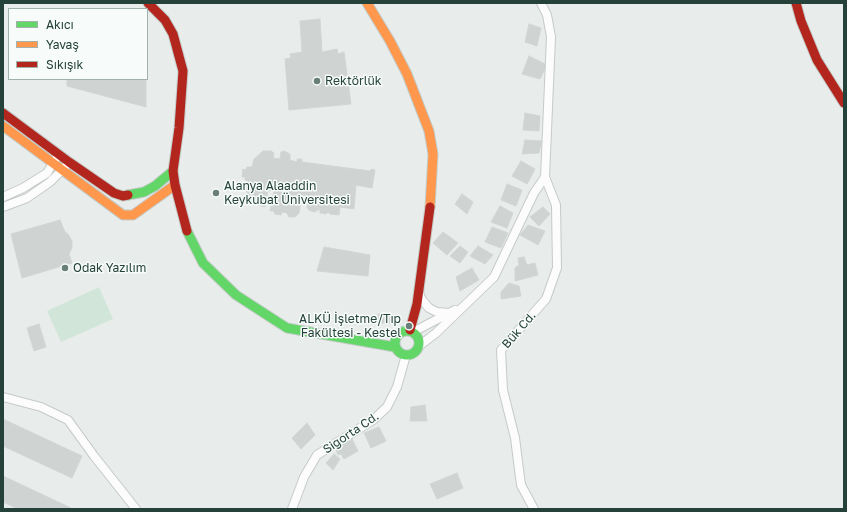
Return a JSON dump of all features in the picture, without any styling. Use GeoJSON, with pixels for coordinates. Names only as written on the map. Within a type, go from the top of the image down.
{"type":"FeatureCollection","features":[{"type":"Feature","properties":{"kind":"street"},"geometry":{"type":"LineString","coordinates":[[148,3],[168,25],[183,71],[179,128],[173,171],[187,232],[203,263],[236,294],[287,328],[395,347],[399,353],[406,355],[414,353],[419,346],[436,333],[494,277],[534,193],[545,177],[551,37],[547,15],[541,3]]}},
{"type":"Feature","properties":{"kind":"street"},"geometry":{"type":"LineString","coordinates":[[367,3],[390,41],[407,74],[429,131],[434,154],[431,196],[419,291],[414,317],[406,332],[395,347]]}},
{"type":"Feature","properties":{"kind":"street"},"geometry":{"type":"LineString","coordinates":[[796,3],[817,60],[844,103]]}},
{"type":"Feature","properties":{"kind":"street"},"geometry":{"type":"LineString","coordinates":[[3,113],[59,155],[114,193],[123,196],[144,192],[155,186],[173,171]]}},
{"type":"Feature","properties":{"kind":"street"},"geometry":{"type":"LineString","coordinates":[[3,126],[119,212],[127,216],[133,215],[175,185]]}},
{"type":"Feature","properties":{"kind":"street"},"geometry":{"type":"LineString","coordinates":[[3,197],[47,173],[59,155]]}},
{"type":"Feature","properties":{"kind":"street"},"geometry":{"type":"LineString","coordinates":[[3,207],[27,198],[50,182],[69,162]]}},
{"type":"Feature","properties":{"kind":"street","name":"Bük Cd."},"geometry":{"type":"LineString","coordinates":[[534,509],[521,485],[515,438],[503,390],[501,350],[546,299],[557,268],[556,205],[545,177]]}},
{"type":"Feature","properties":{"kind":"street"},"geometry":{"type":"LineString","coordinates":[[419,291],[422,300],[430,308],[437,312],[450,313]]}},
{"type":"Feature","properties":{"kind":"street"},"geometry":{"type":"LineString","coordinates":[[347,338],[406,332],[450,313],[467,303]]}},
{"type":"Feature","properties":{"kind":"street"},"geometry":{"type":"LineString","coordinates":[[406,332],[418,338],[419,346]]}},
{"type":"Feature","properties":{"kind":"street","name":"Sigorta Cd."},"geometry":{"type":"LineString","coordinates":[[292,509],[304,477],[317,456],[373,420],[387,407],[398,387],[406,355]]}},
{"type":"Feature","properties":{"kind":"street"},"geometry":{"type":"LineString","coordinates":[[3,397],[41,407],[68,420],[136,509]]}},
{"type":"Feature","properties":{"kind":"green space"},"geometry":{"type":"Polygon","coordinates":[[[99,287],[113,319],[61,342],[47,311],[99,287]]]}},
{"type":"Feature","properties":{"kind":"building","name":"Rektörlük"},"geometry":{"type":"Polygon","coordinates":[[[320,19],[322,52],[337,49],[338,54],[344,52],[351,104],[289,110],[285,59],[291,58],[290,54],[302,52],[300,21],[320,19]]]}},
{"type":"Feature","properties":{"kind":"building"},"geometry":{"type":"Polygon","coordinates":[[[529,24],[541,28],[537,46],[525,42],[529,24]]]}},
{"type":"Feature","properties":{"kind":"building"},"geometry":{"type":"Polygon","coordinates":[[[529,56],[547,65],[540,79],[522,74],[529,56]]]}},
{"type":"Feature","properties":{"kind":"building"},"geometry":{"type":"Polygon","coordinates":[[[67,80],[146,80],[146,107],[67,86],[67,80]]]}},
{"type":"Feature","properties":{"kind":"building"},"geometry":{"type":"Polygon","coordinates":[[[525,113],[540,116],[539,131],[523,130],[525,113]]]}},
{"type":"Feature","properties":{"kind":"building"},"geometry":{"type":"Polygon","coordinates":[[[525,140],[542,141],[539,153],[522,154],[525,140]]]}},
{"type":"Feature","properties":{"kind":"building"},"geometry":{"type":"Polygon","coordinates":[[[263,151],[271,151],[274,153],[273,158],[280,159],[281,152],[284,151],[290,154],[290,160],[297,162],[297,159],[302,159],[302,162],[370,171],[372,169],[375,170],[372,188],[356,185],[354,209],[340,207],[339,215],[330,214],[328,212],[326,214],[320,213],[320,209],[314,212],[309,210],[307,208],[309,196],[302,195],[299,213],[295,217],[289,217],[287,213],[282,212],[281,215],[275,214],[274,211],[270,211],[274,191],[268,190],[265,207],[257,205],[250,199],[246,190],[245,184],[248,183],[248,181],[245,180],[245,177],[242,177],[243,169],[246,170],[247,167],[252,167],[254,159],[263,151]]]}},
{"type":"Feature","properties":{"kind":"building"},"geometry":{"type":"Polygon","coordinates":[[[521,161],[535,169],[527,184],[512,176],[521,161]]]}},
{"type":"Feature","properties":{"kind":"building"},"geometry":{"type":"Polygon","coordinates":[[[507,184],[522,190],[516,206],[501,200],[507,184]]]}},
{"type":"Feature","properties":{"kind":"building"},"geometry":{"type":"Polygon","coordinates":[[[462,194],[473,202],[467,214],[455,204],[462,194]]]}},
{"type":"Feature","properties":{"kind":"building"},"geometry":{"type":"Polygon","coordinates":[[[500,206],[513,213],[507,228],[491,222],[500,206]]]}},
{"type":"Feature","properties":{"kind":"building"},"geometry":{"type":"Polygon","coordinates":[[[543,207],[550,214],[539,226],[530,217],[543,207]]]}},
{"type":"Feature","properties":{"kind":"building"},"geometry":{"type":"Polygon","coordinates":[[[60,220],[65,232],[72,241],[72,248],[69,254],[72,263],[22,278],[11,234],[60,220]]]}},
{"type":"Feature","properties":{"kind":"building"},"geometry":{"type":"Polygon","coordinates":[[[528,225],[545,231],[538,245],[520,235],[528,225]]]}},
{"type":"Feature","properties":{"kind":"building"},"geometry":{"type":"Polygon","coordinates":[[[492,227],[508,233],[501,248],[485,242],[492,227]]]}},
{"type":"Feature","properties":{"kind":"building"},"geometry":{"type":"Polygon","coordinates":[[[443,232],[458,243],[447,255],[433,243],[443,232]]]}},
{"type":"Feature","properties":{"kind":"building"},"geometry":{"type":"Polygon","coordinates":[[[460,246],[468,252],[460,263],[450,256],[460,246]]]}},
{"type":"Feature","properties":{"kind":"building"},"geometry":{"type":"Polygon","coordinates":[[[478,246],[493,255],[485,264],[470,256],[478,246]]]}},
{"type":"Feature","properties":{"kind":"building"},"geometry":{"type":"Polygon","coordinates":[[[324,247],[370,255],[368,276],[317,271],[324,247]]]}},
{"type":"Feature","properties":{"kind":"building"},"geometry":{"type":"Polygon","coordinates":[[[524,257],[527,265],[535,263],[538,275],[515,281],[515,268],[519,265],[518,258],[524,257]]]}},
{"type":"Feature","properties":{"kind":"building"},"geometry":{"type":"Polygon","coordinates":[[[472,268],[479,280],[460,291],[456,277],[472,268]]]}},
{"type":"Feature","properties":{"kind":"building"},"geometry":{"type":"Polygon","coordinates":[[[509,283],[519,286],[521,296],[501,299],[501,292],[509,283]]]}},
{"type":"Feature","properties":{"kind":"building"},"geometry":{"type":"Polygon","coordinates":[[[378,314],[394,315],[393,323],[378,323],[378,314]]]}},
{"type":"Feature","properties":{"kind":"building"},"geometry":{"type":"Polygon","coordinates":[[[39,324],[46,347],[34,351],[27,328],[39,324]]]}},
{"type":"Feature","properties":{"kind":"building"},"geometry":{"type":"Polygon","coordinates":[[[425,405],[427,421],[410,421],[411,407],[425,405]]]}},
{"type":"Feature","properties":{"kind":"building"},"geometry":{"type":"Polygon","coordinates":[[[3,419],[82,456],[72,478],[3,446],[3,419]]]}},
{"type":"Feature","properties":{"kind":"building"},"geometry":{"type":"Polygon","coordinates":[[[307,423],[315,435],[301,449],[292,438],[307,423]]]}},
{"type":"Feature","properties":{"kind":"building"},"geometry":{"type":"Polygon","coordinates":[[[379,427],[386,441],[371,448],[364,433],[379,427]]]}},
{"type":"Feature","properties":{"kind":"building"},"geometry":{"type":"Polygon","coordinates":[[[351,437],[358,451],[344,459],[341,454],[338,455],[334,446],[351,437]]]}},
{"type":"Feature","properties":{"kind":"building"},"geometry":{"type":"Polygon","coordinates":[[[334,454],[340,459],[333,470],[326,463],[334,454]]]}},
{"type":"Feature","properties":{"kind":"building"},"geometry":{"type":"Polygon","coordinates":[[[457,473],[463,488],[437,499],[430,484],[457,473]]]}},
{"type":"Feature","properties":{"kind":"building"},"geometry":{"type":"Polygon","coordinates":[[[3,476],[71,508],[18,509],[3,502],[3,476]]]}},
{"type":"Feature","properties":{"kind":"traffic: fast"},"geometry":{"type":"LineString","coordinates":[[128,195],[144,192],[155,186],[173,171]]}},
{"type":"Feature","properties":{"kind":"traffic: fast"},"geometry":{"type":"LineString","coordinates":[[187,231],[203,263],[236,295],[287,328],[395,347]]}},
{"type":"Feature","properties":{"kind":"traffic: fast"},"geometry":{"type":"LineString","coordinates":[[407,331],[416,334],[419,343],[416,352],[407,355],[398,352],[395,343],[398,334],[407,331]]}},
{"type":"Feature","properties":{"kind":"traffic: slow"},"geometry":{"type":"LineString","coordinates":[[367,3],[390,41],[407,74],[429,131],[433,154],[430,207]]}},
{"type":"Feature","properties":{"kind":"traffic: slow"},"geometry":{"type":"LineString","coordinates":[[3,126],[123,215],[133,215],[175,185]]}},
{"type":"Feature","properties":{"kind":"traffic: jam"},"geometry":{"type":"LineString","coordinates":[[148,3],[165,20],[173,34],[183,71],[179,128],[173,171],[175,185],[187,231]]}},
{"type":"Feature","properties":{"kind":"traffic: jam"},"geometry":{"type":"LineString","coordinates":[[796,3],[801,21],[817,60],[844,103]]}},
{"type":"Feature","properties":{"kind":"traffic: jam"},"geometry":{"type":"LineString","coordinates":[[3,113],[114,193],[123,196],[128,195]]}},
{"type":"Feature","properties":{"kind":"traffic: jam"},"geometry":{"type":"LineString","coordinates":[[410,330],[417,304],[430,207]]}},
{"type":"Feature","properties":{"kind":"place","name":"Rektörlük"},"geometry":{"type":"Point","coordinates":[317,81]}},
{"type":"Feature","properties":{"kind":"place","name":"Alanya Alaaddin Keykubat Üniversitesi"},"geometry":{"type":"Point","coordinates":[216,193]}},
{"type":"Feature","properties":{"kind":"place","name":"Odak Yazılım"},"geometry":{"type":"Point","coordinates":[65,268]}},
{"type":"Feature","properties":{"kind":"place","name":"ALKÜ İşletme/Tıp Fakültesi - Kestel"},"geometry":{"type":"Point","coordinates":[409,326]}}]}
